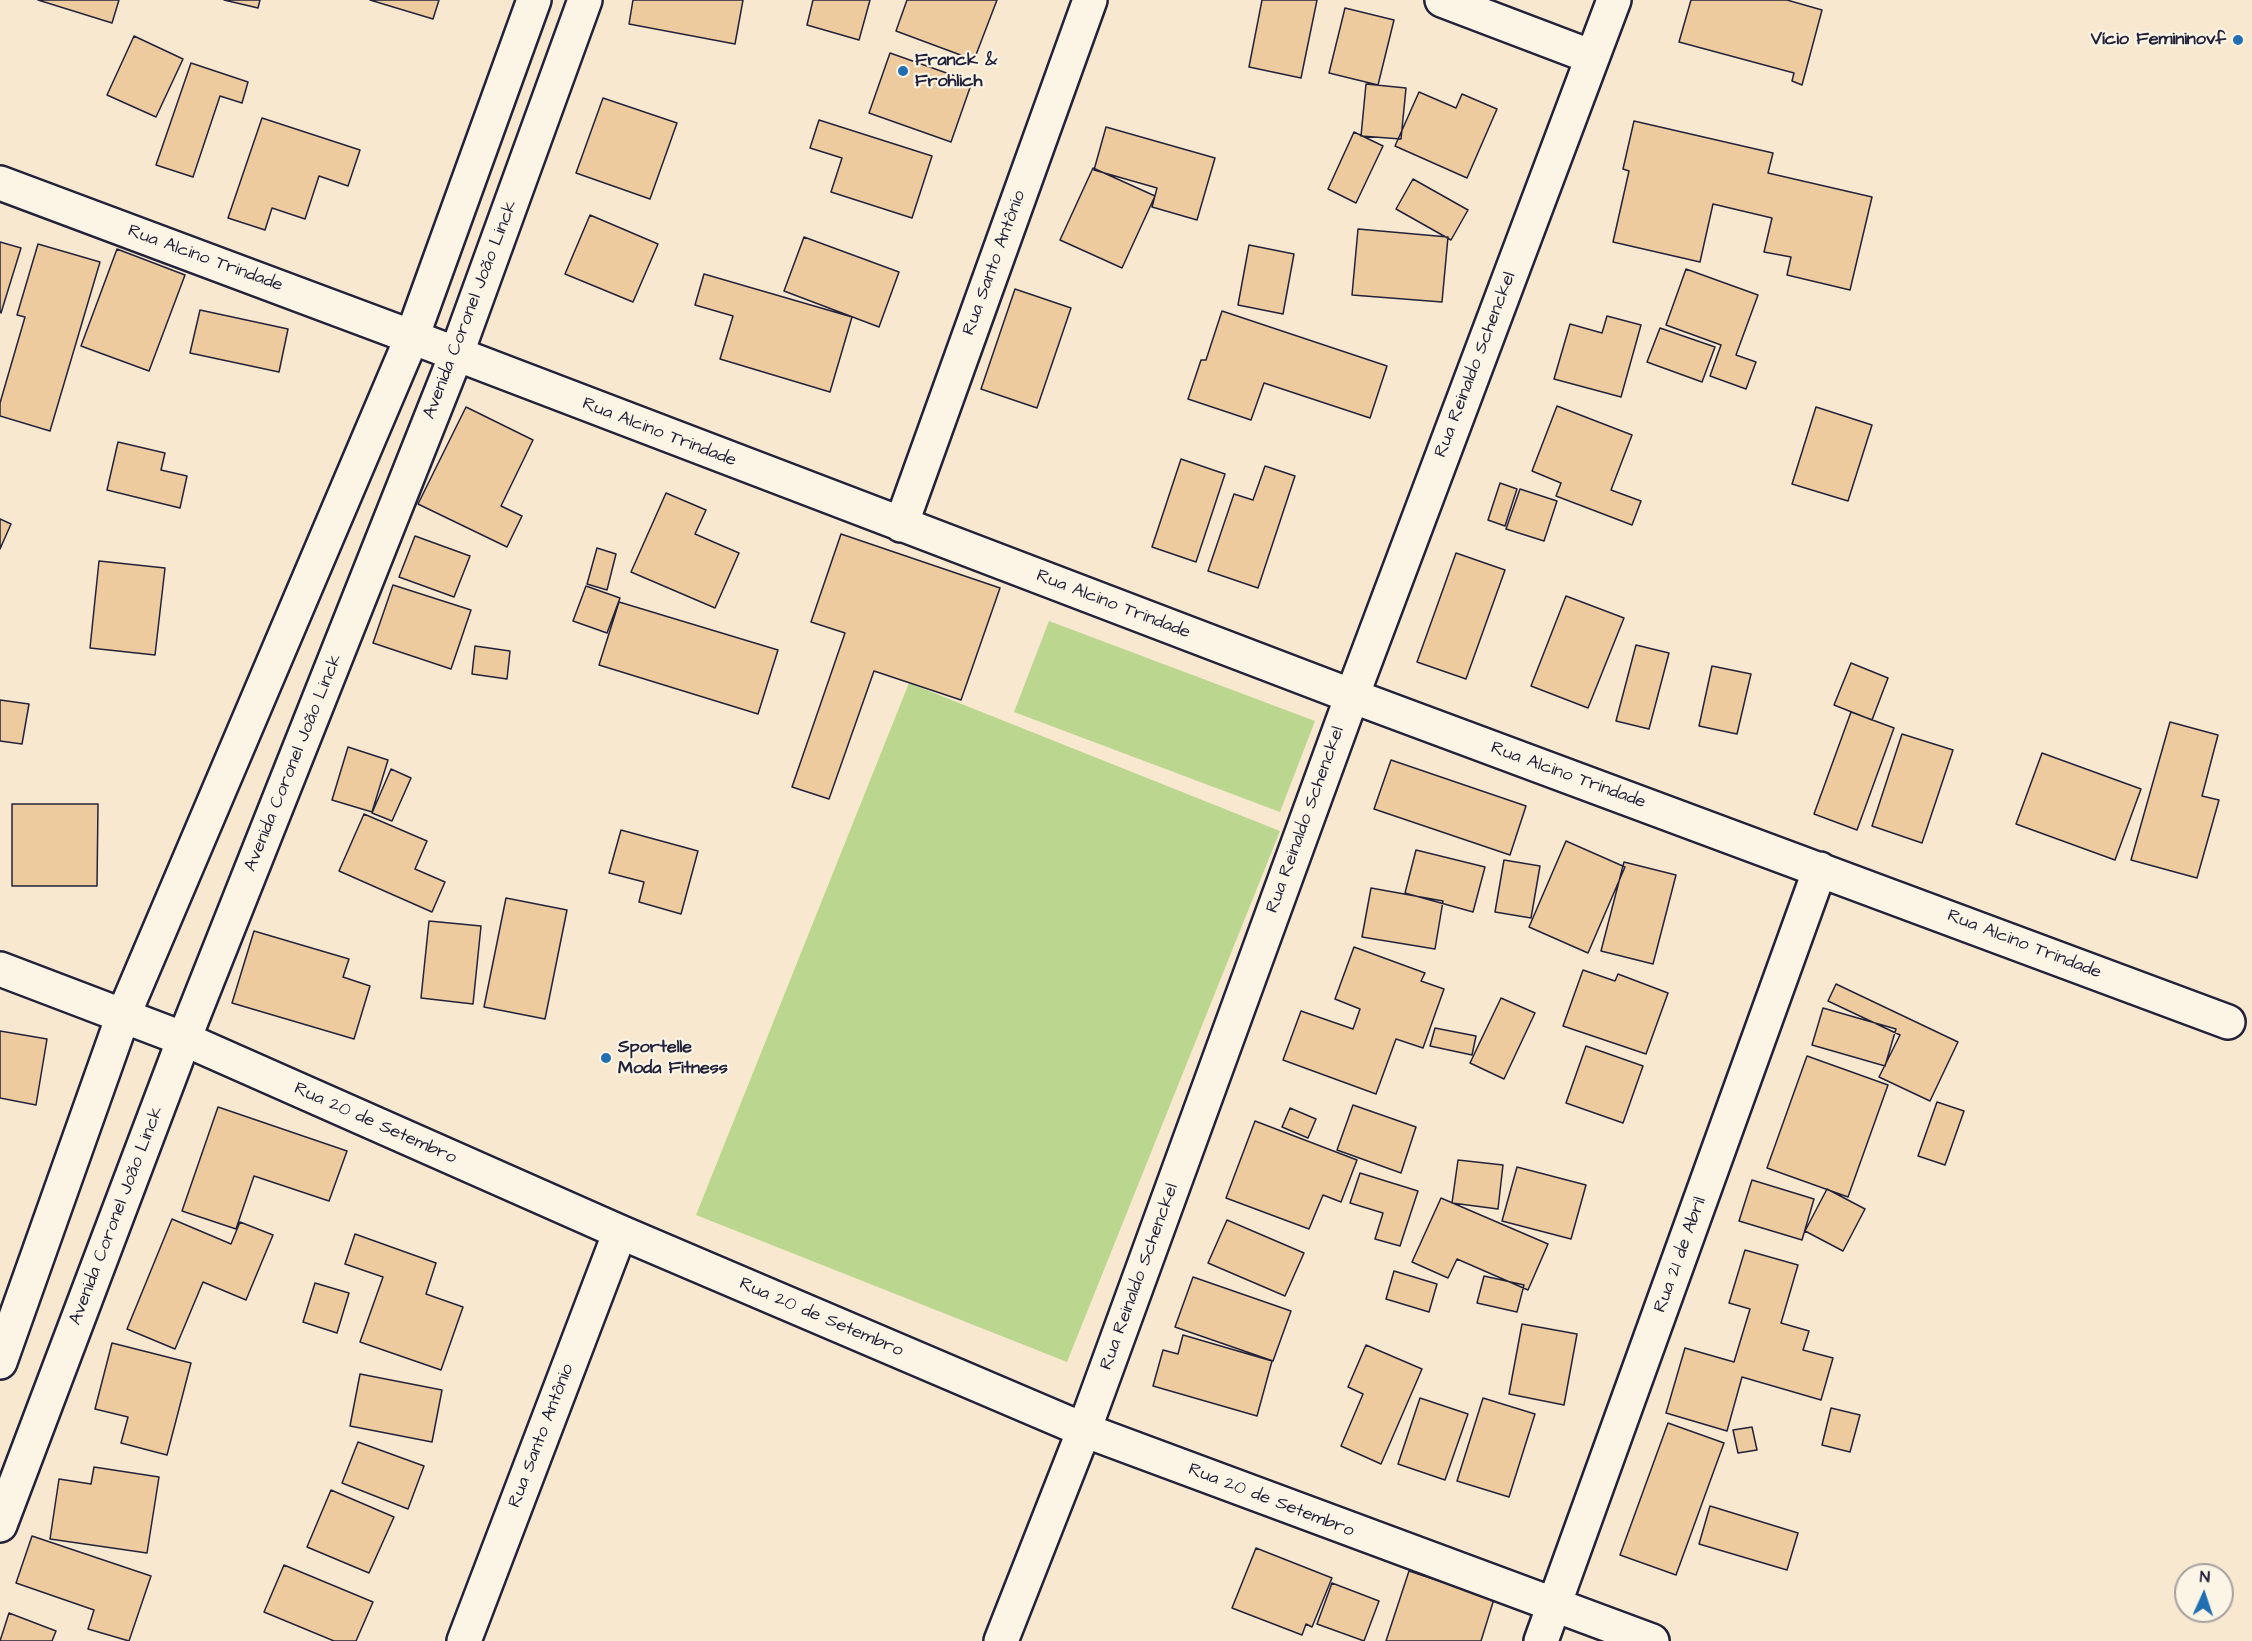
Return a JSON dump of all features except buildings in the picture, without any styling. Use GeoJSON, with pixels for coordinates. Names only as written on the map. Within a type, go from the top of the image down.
{"type":"FeatureCollection","features":[{"type":"Feature","properties":{"kind":"street"},"geometry":{"type":"LineString","coordinates":[[0,1362],[123,1016],[412,337],[534,0]]}},
{"type":"Feature","properties":{"kind":"street","name":"Avenida Coronel João Linck"},"geometry":{"type":"LineString","coordinates":[[0,1525],[184,1039],[456,355],[585,0]]}},
{"type":"Feature","properties":{"kind":"street","name":"Rua Santo Antônio"},"geometry":{"type":"LineString","coordinates":[[901,525],[1089,0]]}},
{"type":"Feature","properties":{"kind":"street"},"geometry":{"type":"LineString","coordinates":[[1442,0],[1592,57]]}},
{"type":"Feature","properties":{"kind":"street","name":"Rua Reinaldo Schenckel"},"geometry":{"type":"LineString","coordinates":[[1001,1641],[1084,1430],[1352,696],[1614,0]]}},
{"type":"Feature","properties":{"kind":"street","name":"Rua Alcino Trindade"},"geometry":{"type":"LineString","coordinates":[[0,183],[412,337],[1352,696],[2228,1022]]}},
{"type":"Feature","properties":{"kind":"street","name":"Rua 21 de Abril"},"geometry":{"type":"LineString","coordinates":[[1541,1641],[1820,869]]}},
{"type":"Feature","properties":{"kind":"street","name":"Rua 20 de Setembro"},"geometry":{"type":"LineString","coordinates":[[0,969],[184,1039],[620,1232],[1084,1430],[1555,1607],[1652,1641]]}},
{"type":"Feature","properties":{"kind":"street","name":"Rua Santo Antônio"},"geometry":{"type":"LineString","coordinates":[[464,1641],[620,1232]]}},
{"type":"Feature","properties":{"kind":"green space"},"geometry":{"type":"Polygon","coordinates":[[[1049,621],[1315,721],[1280,812],[1014,712],[1049,621]]]}},
{"type":"Feature","properties":{"kind":"green space"},"geometry":{"type":"Polygon","coordinates":[[[909,683],[1280,831],[1067,1362],[696,1215],[909,683]]]}},
{"type":"Feature","properties":{"kind":"place","name":"Vício Femininovf"},"geometry":{"type":"Point","coordinates":[2238,40]}},
{"type":"Feature","properties":{"kind":"place","name":"Franck & Frohlich"},"geometry":{"type":"Point","coordinates":[903,71]}},
{"type":"Feature","properties":{"kind":"place","name":"Sportelle Moda Fitness"},"geometry":{"type":"Point","coordinates":[606,1058]}}]}
